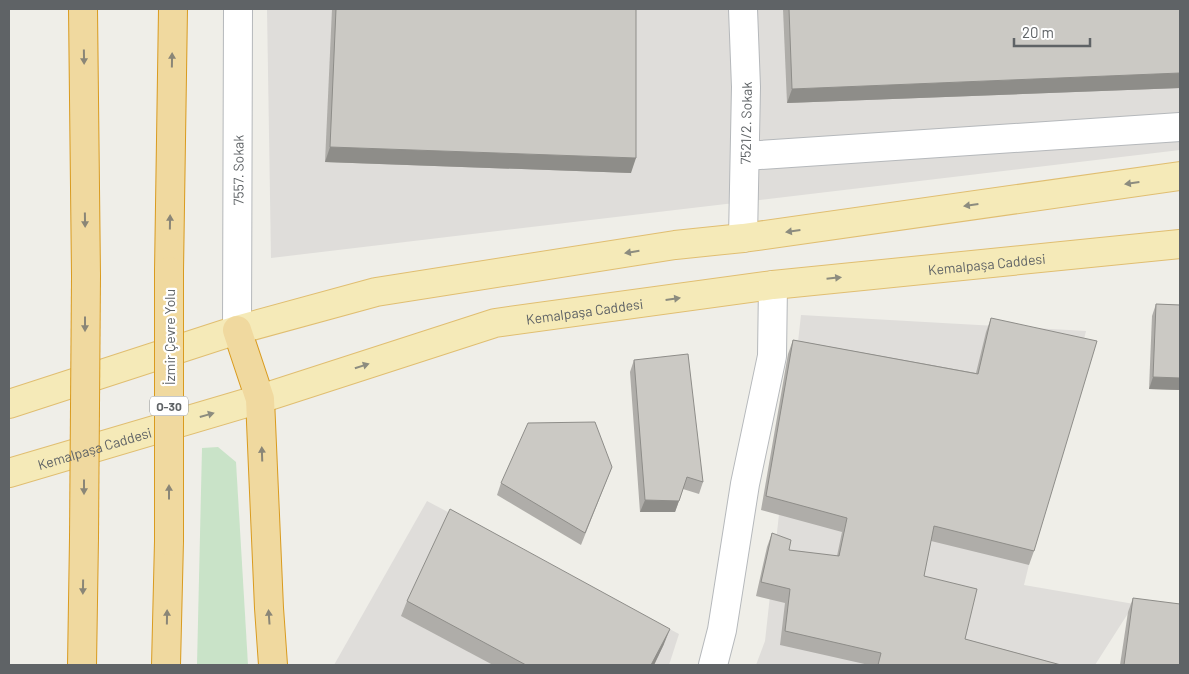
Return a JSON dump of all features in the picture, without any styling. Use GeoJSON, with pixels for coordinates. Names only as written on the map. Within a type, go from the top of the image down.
{"type":"FeatureCollection","features":[{"type":"Feature","properties":{"kind":"highway"},"geometry":{"type":"LineString","coordinates":[[82,665],[86,276],[83,9]]}},
{"type":"Feature","properties":{"kind":"highway","name":"İzmir Çevre Yolu"},"geometry":{"type":"LineString","coordinates":[[166,665],[169,541],[172,9]]}},
{"type":"Feature","properties":{"kind":"highway"},"geometry":{"type":"LineString","coordinates":[[237,330],[260,399],[268,598],[273,665]]}},
{"type":"Feature","properties":{"kind":"main road"},"geometry":{"type":"LineString","coordinates":[[9,404],[237,330],[376,292],[674,245],[743,238],[1180,176]]}},
{"type":"Feature","properties":{"kind":"main road","name":"Kemalpaşa Caddesi"},"geometry":{"type":"LineString","coordinates":[[9,473],[260,399],[495,323],[773,285],[1180,244]]}},
{"type":"Feature","properties":{"kind":"street","name":"7557. Sokak"},"geometry":{"type":"LineString","coordinates":[[237,330],[238,9]]}},
{"type":"Feature","properties":{"kind":"street","name":"7521/2. Sokak"},"geometry":{"type":"LineString","coordinates":[[743,9],[746,88],[743,238]]}},
{"type":"Feature","properties":{"kind":"street"},"geometry":{"type":"LineString","coordinates":[[745,156],[1180,127]]}},
{"type":"Feature","properties":{"kind":"street"},"geometry":{"type":"LineString","coordinates":[[713,665],[722,630],[745,484],[772,356],[773,285]]}},
{"type":"Feature","properties":{"kind":"shaded area"},"geometry":{"type":"Polygon","coordinates":[[[267,9],[1180,9],[1180,150],[271,258],[267,9]]]}},
{"type":"Feature","properties":{"kind":"shaded area"},"geometry":{"type":"Polygon","coordinates":[[[801,315],[1086,331],[1024,585],[1134,604],[1095,665],[756,665],[765,641],[801,315]]]}},
{"type":"Feature","properties":{"kind":"shaded area"},"geometry":{"type":"Polygon","coordinates":[[[427,501],[679,634],[669,665],[334,665],[427,501]]]}},
{"type":"Feature","properties":{"kind":"green space"},"geometry":{"type":"Polygon","coordinates":[[[218,447],[236,462],[248,665],[197,665],[202,448],[218,447]]]}},
{"type":"Feature","properties":{"kind":"building"},"geometry":{"type":"Polygon","coordinates":[[[336,9],[636,9],[636,158],[330,147],[336,9]]]}},
{"type":"Feature","properties":{"kind":"building"},"geometry":{"type":"Polygon","coordinates":[[[789,9],[1180,9],[1180,73],[792,89],[789,9]]]}},
{"type":"Feature","properties":{"kind":"building"},"geometry":{"type":"Polygon","coordinates":[[[1156,304],[1180,305],[1180,378],[1153,377],[1156,304]]]}},
{"type":"Feature","properties":{"kind":"building"},"geometry":{"type":"Polygon","coordinates":[[[991,318],[1097,341],[1034,551],[934,526],[924,576],[977,589],[965,639],[1061,665],[878,665],[881,653],[785,631],[790,589],[761,582],[772,533],[791,540],[789,550],[839,556],[847,518],[766,496],[793,340],[978,374],[991,318]]]}},
{"type":"Feature","properties":{"kind":"building"},"geometry":{"type":"Polygon","coordinates":[[[688,354],[703,482],[687,477],[679,501],[645,500],[634,360],[688,354]]]}},
{"type":"Feature","properties":{"kind":"building"},"geometry":{"type":"Polygon","coordinates":[[[595,422],[612,467],[585,533],[501,483],[528,423],[595,422]]]}},
{"type":"Feature","properties":{"kind":"building"},"geometry":{"type":"Polygon","coordinates":[[[450,509],[670,629],[651,665],[526,665],[407,601],[450,509]]]}},
{"type":"Feature","properties":{"kind":"building"},"geometry":{"type":"Polygon","coordinates":[[[1133,598],[1180,604],[1180,665],[1124,665],[1133,598]]]}}]}
